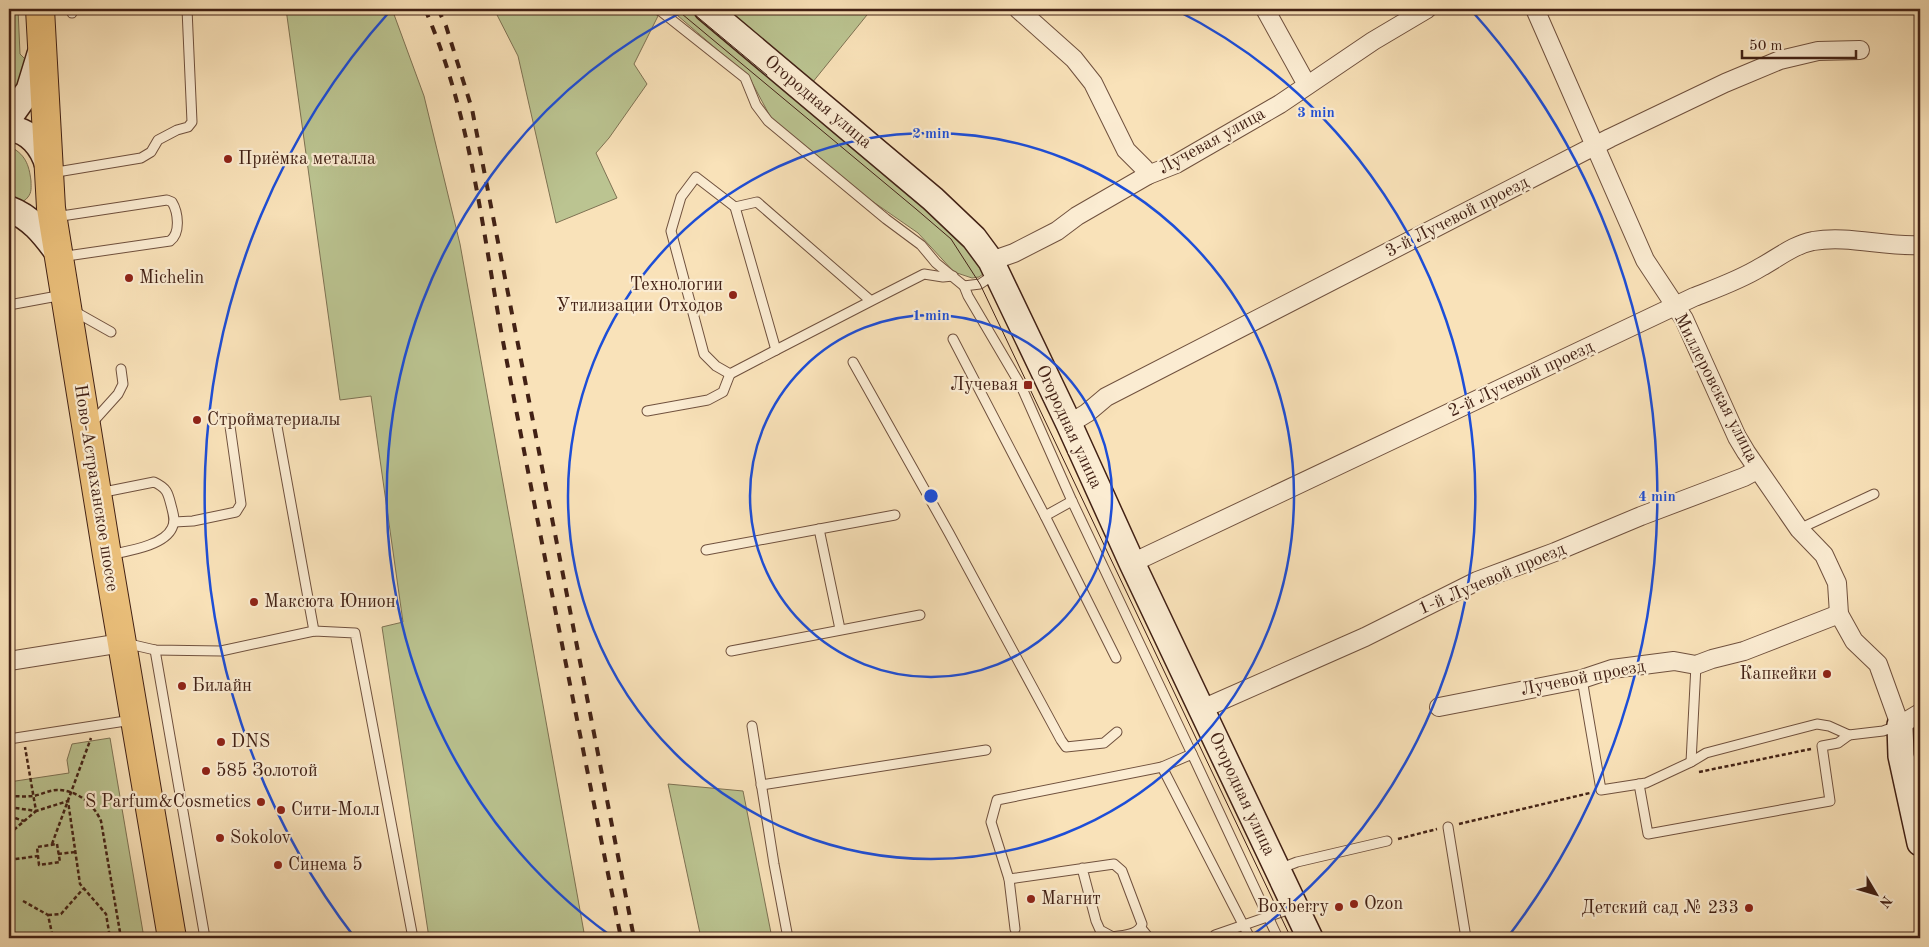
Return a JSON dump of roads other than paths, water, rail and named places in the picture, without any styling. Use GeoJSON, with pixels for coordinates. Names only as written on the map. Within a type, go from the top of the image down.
{"type":"FeatureCollection","features":[{"type":"Feature","properties":{"kind":"main road","name":"Ново-Астраханское шоссе"},"geometry":{"type":"LineString","coordinates":[[40,9],[48,175],[52,218],[172,938]]}},
{"type":"Feature","properties":{"kind":"street","name":"Огородная улица"},"geometry":{"type":"LineString","coordinates":[[707,9],[933,199],[974,238],[994,267],[1310,938]]}},
{"type":"Feature","properties":{"kind":"street"},"geometry":{"type":"LineString","coordinates":[[1018,9],[1074,59],[1093,83],[1126,150],[1144,168],[1148,176]]}},
{"type":"Feature","properties":{"kind":"street"},"geometry":{"type":"LineString","coordinates":[[1265,9],[1307,85]]}},
{"type":"Feature","properties":{"kind":"street","name":"Лучевая улица"},"geometry":{"type":"LineString","coordinates":[[994,267],[1014,253],[1057,231],[1077,216],[1148,176],[1176,164],[1280,104],[1402,23],[1427,9]]}},
{"type":"Feature","properties":{"kind":"street","name":"Миллеровская улица"},"geometry":{"type":"LineString","coordinates":[[1534,9],[1645,260],[1684,319],[1737,437],[1799,529],[1824,555],[1838,582],[1838,614]]}},
{"type":"Feature","properties":{"kind":"street"},"geometry":{"type":"LineString","coordinates":[[9,118],[19,106],[32,82],[40,56],[41,36]]}},
{"type":"Feature","properties":{"kind":"street","name":"3-й Лучевой проезд"},"geometry":{"type":"LineString","coordinates":[[1069,424],[1088,413],[1106,397],[1594,147],[1725,83],[1780,60],[1818,51],[1860,50]]}},
{"type":"Feature","properties":{"kind":"street"},"geometry":{"type":"LineString","coordinates":[[9,129],[15,129],[33,139],[45,156],[48,175],[46,194],[38,203],[33,207],[13,211]]}},
{"type":"Feature","properties":{"kind":"street"},"geometry":{"type":"LineString","coordinates":[[13,211],[34,224],[58,255]]}},
{"type":"Feature","properties":{"kind":"street","name":"2-й Лучевой проезд"},"geometry":{"type":"LineString","coordinates":[[1132,563],[1694,297],[1729,284],[1762,267],[1787,251],[1812,241],[1851,239],[1906,246],[1920,245]]}},
{"type":"Feature","properties":{"kind":"street","name":"1-й Лучевой проезд"},"geometry":{"type":"LineString","coordinates":[[1202,709],[1365,637],[1477,581],[1555,552],[1758,470]]}},
{"type":"Feature","properties":{"kind":"street"},"geometry":{"type":"LineString","coordinates":[[1838,614],[1854,641],[1878,664],[1910,719],[1901,756],[1920,843]]}},
{"type":"Feature","properties":{"kind":"street","name":"Лучевой проезд"},"geometry":{"type":"LineString","coordinates":[[1439,707],[1582,679],[1612,669],[1674,661],[1696,665],[1744,651],[1838,614]]}},
{"type":"Feature","properties":{"kind":"street"},"geometry":{"type":"LineString","coordinates":[[9,661],[122,643]]}},
{"type":"Feature","properties":{"kind":"lane"},"geometry":{"type":"LineString","coordinates":[[48,175],[142,158],[151,152],[158,140],[177,130],[188,127],[192,122],[187,9]]}},
{"type":"Feature","properties":{"kind":"lane"},"geometry":{"type":"LineString","coordinates":[[658,9],[745,78],[756,105],[768,121],[886,219],[921,245],[936,263],[964,286],[1021,386],[1072,501],[1278,938]]}},
{"type":"Feature","properties":{"kind":"lane"},"geometry":{"type":"LineString","coordinates":[[730,374],[716,366],[704,354],[671,232],[681,197],[696,177],[735,207],[776,350]]}},
{"type":"Feature","properties":{"kind":"lane"},"geometry":{"type":"LineString","coordinates":[[52,218],[167,200],[172,202],[174,206],[177,232],[170,241],[58,255]]}},
{"type":"Feature","properties":{"kind":"lane"},"geometry":{"type":"LineString","coordinates":[[735,207],[758,202],[871,301]]}},
{"type":"Feature","properties":{"kind":"lane"},"geometry":{"type":"LineString","coordinates":[[964,286],[980,284],[994,267]]}},
{"type":"Feature","properties":{"kind":"lane"},"geometry":{"type":"LineString","coordinates":[[647,411],[708,400],[723,392],[730,374],[924,274],[943,277],[953,276]]}},
{"type":"Feature","properties":{"kind":"lane"},"geometry":{"type":"LineString","coordinates":[[9,305],[65,301],[111,332]]}},
{"type":"Feature","properties":{"kind":"lane"},"geometry":{"type":"LineString","coordinates":[[953,339],[1116,658]]}},
{"type":"Feature","properties":{"kind":"lane"},"geometry":{"type":"LineString","coordinates":[[853,362],[949,533],[1061,740],[1066,747],[1104,743],[1117,732]]}},
{"type":"Feature","properties":{"kind":"lane"},"geometry":{"type":"LineString","coordinates":[[86,430],[118,394],[123,384],[121,369]]}},
{"type":"Feature","properties":{"kind":"lane"},"geometry":{"type":"LineString","coordinates":[[174,522],[193,521],[236,512],[239,508],[229,419]]}},
{"type":"Feature","properties":{"kind":"lane"},"geometry":{"type":"LineString","coordinates":[[276,421],[314,630]]}},
{"type":"Feature","properties":{"kind":"lane"},"geometry":{"type":"LineString","coordinates":[[97,494],[154,482],[168,491],[174,522],[168,535],[160,541],[107,555]]}},
{"type":"Feature","properties":{"kind":"lane"},"geometry":{"type":"LineString","coordinates":[[1799,529],[1874,494]]}},
{"type":"Feature","properties":{"kind":"lane"},"geometry":{"type":"LineString","coordinates":[[1045,516],[1072,501]]}},
{"type":"Feature","properties":{"kind":"lane"},"geometry":{"type":"LineString","coordinates":[[706,550],[895,515]]}},
{"type":"Feature","properties":{"kind":"lane"},"geometry":{"type":"LineString","coordinates":[[819,529],[840,630]]}},
{"type":"Feature","properties":{"kind":"lane"},"geometry":{"type":"LineString","coordinates":[[730,651],[920,615]]}},
{"type":"Feature","properties":{"kind":"lane"},"geometry":{"type":"LineString","coordinates":[[122,643],[154,650],[221,651],[314,630],[355,633],[413,938]]}},
{"type":"Feature","properties":{"kind":"lane"},"geometry":{"type":"LineString","coordinates":[[154,650],[205,938]]}},
{"type":"Feature","properties":{"kind":"lane"},"geometry":{"type":"LineString","coordinates":[[1691,762],[1696,665]]}},
{"type":"Feature","properties":{"kind":"lane"},"geometry":{"type":"LineString","coordinates":[[1582,679],[1601,790],[1646,783],[1706,753],[1817,724],[1830,726],[1849,736]]}},
{"type":"Feature","properties":{"kind":"lane"},"geometry":{"type":"LineString","coordinates":[[1639,784],[1648,834],[1830,801],[1822,746],[1838,743],[1849,736],[1883,731],[1910,719]]}},
{"type":"Feature","properties":{"kind":"lane"},"geometry":{"type":"LineString","coordinates":[[9,739],[135,720]]}},
{"type":"Feature","properties":{"kind":"lane"},"geometry":{"type":"LineString","coordinates":[[752,726],[788,938]]}},
{"type":"Feature","properties":{"kind":"lane"},"geometry":{"type":"LineString","coordinates":[[761,785],[986,750]]}},
{"type":"Feature","properties":{"kind":"lane"},"geometry":{"type":"LineString","coordinates":[[1015,929],[1009,879],[991,822],[996,800],[1162,767],[1192,754]]}},
{"type":"Feature","properties":{"kind":"lane"},"geometry":{"type":"LineString","coordinates":[[1162,767],[1250,938]]}},
{"type":"Feature","properties":{"kind":"lane"},"geometry":{"type":"LineString","coordinates":[[1448,827],[1466,938]]}},
{"type":"Feature","properties":{"kind":"lane"},"geometry":{"type":"LineString","coordinates":[[1277,870],[1297,862],[1387,841]]}},
{"type":"Feature","properties":{"kind":"lane"},"geometry":{"type":"LineString","coordinates":[[1009,879],[1114,864],[1119,867],[1142,924],[1141,928],[1149,938]]}},
{"type":"Feature","properties":{"kind":"lane"},"geometry":{"type":"LineString","coordinates":[[1082,868],[1100,930],[1113,937],[1137,932],[1141,928]]}},
{"type":"Feature","properties":{"kind":"lane"},"geometry":{"type":"LineString","coordinates":[[1216,935],[1296,908]]}},
{"type":"Feature","properties":{"kind":"tram line"},"geometry":{"type":"LineString","coordinates":[[676,9],[951,239],[980,284],[1291,938]]}},
{"type":"Feature","properties":{"kind":"tram line"},"geometry":{"type":"LineString","coordinates":[[688,9],[767,75]]}},
{"type":"Feature","properties":{"kind":"railway"},"geometry":{"type":"LineString","coordinates":[[425,9],[455,93],[466,137],[520,430],[621,938]]}},
{"type":"Feature","properties":{"kind":"railway"},"geometry":{"type":"LineString","coordinates":[[438,9],[446,26],[472,109],[634,938]]}},
{"type":"Feature","properties":{"kind":"place","name":"Приёмка металла"},"geometry":{"type":"Point","coordinates":[228,159]}},
{"type":"Feature","properties":{"kind":"place","name":"Michelin"},"geometry":{"type":"Point","coordinates":[129,278]}},
{"type":"Feature","properties":{"kind":"place","name":"Технологии Утилизации Отходов"},"geometry":{"type":"Point","coordinates":[733,295]}},
{"type":"Feature","properties":{"kind":"place","name":"Лучевая"},"geometry":{"type":"Point","coordinates":[1028,385]}},
{"type":"Feature","properties":{"kind":"place","name":"Стройматериалы"},"geometry":{"type":"Point","coordinates":[197,420]}},
{"type":"Feature","properties":{"kind":"place","name":"Максюта Юнион"},"geometry":{"type":"Point","coordinates":[254,602]}},
{"type":"Feature","properties":{"kind":"place","name":"Капкейки"},"geometry":{"type":"Point","coordinates":[1827,674]}},
{"type":"Feature","properties":{"kind":"place","name":"Билайн"},"geometry":{"type":"Point","coordinates":[182,686]}},
{"type":"Feature","properties":{"kind":"place","name":"DNS"},"geometry":{"type":"Point","coordinates":[221,742]}},
{"type":"Feature","properties":{"kind":"place","name":"585 Золотой"},"geometry":{"type":"Point","coordinates":[206,771]}},
{"type":"Feature","properties":{"kind":"place","name":"S Parfum&Cosmetics"},"geometry":{"type":"Point","coordinates":[261,802]}},
{"type":"Feature","properties":{"kind":"place","name":"Сити-Молл"},"geometry":{"type":"Point","coordinates":[281,810]}},
{"type":"Feature","properties":{"kind":"place","name":"Sokolov"},"geometry":{"type":"Point","coordinates":[220,838]}},
{"type":"Feature","properties":{"kind":"place","name":"Синема 5"},"geometry":{"type":"Point","coordinates":[278,865]}},
{"type":"Feature","properties":{"kind":"place","name":"Магнит"},"geometry":{"type":"Point","coordinates":[1031,899]}},
{"type":"Feature","properties":{"kind":"place","name":"Ozon"},"geometry":{"type":"Point","coordinates":[1354,904]}},
{"type":"Feature","properties":{"kind":"place","name":"Boxberry"},"geometry":{"type":"Point","coordinates":[1339,907]}},
{"type":"Feature","properties":{"kind":"place","name":"Детский сад № 233"},"geometry":{"type":"Point","coordinates":[1749,908]}}]}
